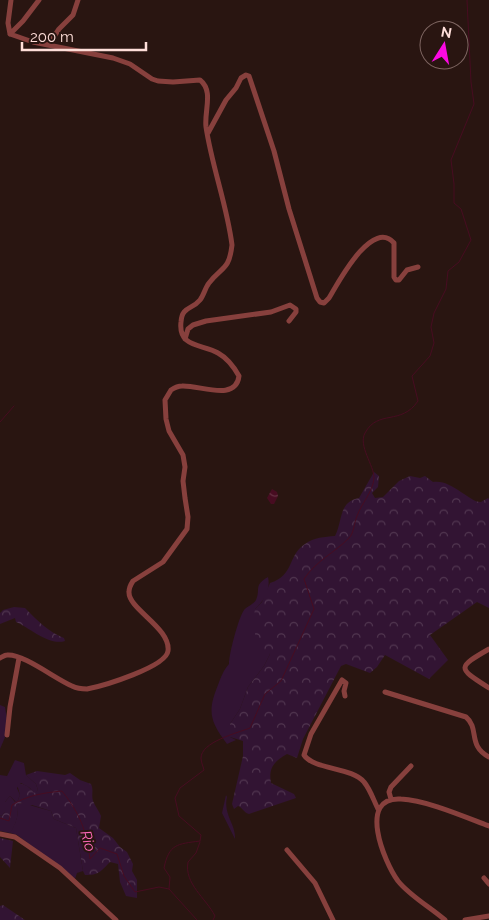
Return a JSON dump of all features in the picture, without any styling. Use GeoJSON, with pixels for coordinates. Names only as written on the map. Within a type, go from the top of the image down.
{"type":"FeatureCollection","features":[{"type":"Feature","properties":{"kind":"street"},"geometry":{"type":"LineString","coordinates":[[10,34],[8,24],[11,0]]}},
{"type":"Feature","properties":{"kind":"street"},"geometry":{"type":"LineString","coordinates":[[10,34],[39,0]]}},
{"type":"Feature","properties":{"kind":"street"},"geometry":{"type":"LineString","coordinates":[[49,44],[72,15],[78,0]]}},
{"type":"Feature","properties":{"kind":"street"},"geometry":{"type":"LineString","coordinates":[[0,658],[8,655],[19,658],[73,687],[86,689],[152,667],[166,656],[167,644],[160,630],[132,601],[129,591],[132,581],[163,562],[187,529],[188,517],[183,481],[185,467],[183,455],[169,431],[165,400],[170,390],[181,386],[225,390],[234,388],[238,384],[239,376],[228,360],[218,352],[194,345],[185,340],[180,329],[184,311],[199,301],[209,283],[223,270],[228,262],[232,245],[206,126],[208,94],[205,84],[200,80],[158,81],[130,64],[113,58],[33,42],[10,34]]}},
{"type":"Feature","properties":{"kind":"street"},"geometry":{"type":"LineString","coordinates":[[208,134],[226,100],[236,88],[241,78],[246,75],[249,76],[274,151],[289,209],[317,298],[320,302],[324,303],[329,298],[360,250],[378,237],[391,239],[394,243],[394,277],[396,280],[399,280],[408,270],[418,267]]}},
{"type":"Feature","properties":{"kind":"street"},"geometry":{"type":"LineString","coordinates":[[185,340],[188,329],[193,325],[206,321],[271,312],[290,305],[296,309],[296,312],[289,321]]}},
{"type":"Feature","properties":{"kind":"street"},"geometry":{"type":"LineString","coordinates":[[489,648],[468,661],[464,668],[489,688]]}},
{"type":"Feature","properties":{"kind":"street"},"geometry":{"type":"LineString","coordinates":[[7,735],[19,658]]}},
{"type":"Feature","properties":{"kind":"street"},"geometry":{"type":"LineString","coordinates":[[345,696],[346,683],[342,680],[311,734],[304,755],[308,760],[347,772],[361,779],[378,810]]}},
{"type":"Feature","properties":{"kind":"street"},"geometry":{"type":"LineString","coordinates":[[385,692],[466,717],[472,727],[475,744],[480,751],[489,757]]}},
{"type":"Feature","properties":{"kind":"street"},"geometry":{"type":"LineString","coordinates":[[391,800],[389,792],[391,787],[411,766]]}},
{"type":"Feature","properties":{"kind":"street"},"geometry":{"type":"LineString","coordinates":[[445,920],[405,888],[387,864],[378,829],[378,810],[382,804],[391,800],[416,801],[489,826]]}},
{"type":"Feature","properties":{"kind":"street"},"geometry":{"type":"LineString","coordinates":[[0,834],[15,837],[60,868],[116,920]]}},
{"type":"Feature","properties":{"kind":"street"},"geometry":{"type":"LineString","coordinates":[[287,850],[315,883],[333,920]]}},
{"type":"Feature","properties":{"kind":"street"},"geometry":{"type":"LineString","coordinates":[[484,878],[489,884]]}},
{"type":"Feature","properties":{"kind":"street"},"geometry":{"type":"LineString","coordinates":[[465,920],[489,916]]}},
{"type":"Feature","properties":{"kind":"green space"},"geometry":{"type":"Polygon","coordinates":[[[374,472],[379,476],[378,487],[372,493],[375,498],[383,497],[399,481],[410,476],[420,478],[425,476],[433,482],[440,482],[454,487],[477,501],[481,502],[489,499],[489,608],[477,602],[430,635],[448,660],[429,679],[385,655],[377,667],[370,673],[346,664],[341,666],[303,739],[297,758],[287,754],[273,765],[270,777],[271,783],[294,794],[296,798],[249,814],[238,806],[234,809],[232,804],[243,756],[243,741],[230,737],[230,724],[240,709],[248,687],[264,666],[270,654],[257,645],[253,622],[255,609],[262,602],[270,583],[278,580],[283,575],[299,549],[312,540],[335,536],[344,508],[352,500],[359,498],[374,472]]]}},
{"type":"Feature","properties":{"kind":"green space"},"geometry":{"type":"Polygon","coordinates":[[[268,577],[269,582],[266,595],[255,609],[270,654],[264,666],[248,687],[240,709],[230,724],[230,737],[236,740],[227,744],[214,722],[212,702],[221,677],[229,664],[234,637],[242,614],[256,600],[260,583],[268,577]]]}},
{"type":"Feature","properties":{"kind":"green space"},"geometry":{"type":"Polygon","coordinates":[[[14,607],[25,608],[43,625],[64,638],[65,641],[59,642],[46,639],[16,622],[15,618],[0,624],[0,613],[3,610],[14,607]]]}},
{"type":"Feature","properties":{"kind":"green space"},"geometry":{"type":"Polygon","coordinates":[[[0,705],[5,707],[7,719],[6,735],[0,749],[0,705]]]}},
{"type":"Feature","properties":{"kind":"green space"},"geometry":{"type":"Polygon","coordinates":[[[15,760],[24,763],[26,775],[36,784],[38,790],[34,794],[30,788],[21,783],[17,788],[20,795],[18,800],[16,802],[10,796],[5,802],[5,812],[2,816],[0,815],[0,775],[7,776],[15,760]]]}},
{"type":"Feature","properties":{"kind":"green space"},"geometry":{"type":"Polygon","coordinates":[[[37,771],[65,775],[70,773],[80,780],[91,784],[93,801],[101,816],[99,828],[113,838],[127,852],[133,864],[132,871],[137,880],[137,898],[126,896],[120,882],[118,864],[110,862],[99,872],[85,875],[76,828],[54,819],[51,811],[32,805],[27,807],[22,803],[17,805],[18,812],[10,833],[0,831],[0,815],[2,816],[5,812],[5,802],[10,796],[15,802],[18,800],[20,795],[17,784],[25,785],[34,793],[38,790],[36,784],[26,775],[37,771]]]}},
{"type":"Feature","properties":{"kind":"green space"},"geometry":{"type":"Polygon","coordinates":[[[226,795],[228,814],[234,829],[235,839],[222,813],[226,795]]]}},
{"type":"Feature","properties":{"kind":"green space"},"geometry":{"type":"Polygon","coordinates":[[[22,803],[51,811],[54,819],[76,828],[83,871],[77,873],[75,879],[17,835],[10,833],[17,816],[16,805],[22,803]]]}},
{"type":"Feature","properties":{"kind":"green space"},"geometry":{"type":"Polygon","coordinates":[[[0,838],[13,841],[10,868],[0,857],[0,838]]]}},
{"type":"Feature","properties":{"kind":"green space"},"geometry":{"type":"Polygon","coordinates":[[[3,905],[25,920],[0,920],[0,906],[3,905]]]}},
{"type":"Feature","properties":{"kind":"water"},"geometry":{"type":"Polygon","coordinates":[[[272,489],[277,492],[278,496],[274,504],[271,504],[267,498],[272,489]]]}},
{"type":"Feature","properties":{"kind":"waterway"},"geometry":{"type":"LineString","coordinates":[[169,889],[170,877],[164,868],[168,854],[175,847],[185,843],[200,841],[201,835],[179,816],[175,798],[180,788],[204,770],[201,758],[207,747],[221,739],[250,728],[265,694],[281,681],[314,609],[304,579],[314,567],[351,536],[359,511],[373,483],[373,473],[363,444],[365,433],[376,421],[404,413],[411,409],[418,401],[412,376],[430,356],[434,343],[431,327],[434,313],[446,289],[448,271],[459,262],[471,240],[461,209],[454,203],[451,160],[474,104],[471,82],[467,0]]}},
{"type":"Feature","properties":{"kind":"waterway"},"geometry":{"type":"LineString","coordinates":[[0,422],[14,406]]}},
{"type":"Feature","properties":{"kind":"waterway","name":"Rio"},"geometry":{"type":"LineString","coordinates":[[0,818],[9,821],[12,805],[24,799],[62,791],[81,822],[90,859],[100,848],[117,854],[124,876],[135,892],[159,887],[169,889],[197,920]]}},
{"type":"Feature","properties":{"kind":"waterway"},"geometry":{"type":"LineString","coordinates":[[200,842],[196,853],[188,862],[189,877],[215,916],[213,920]]}}]}
